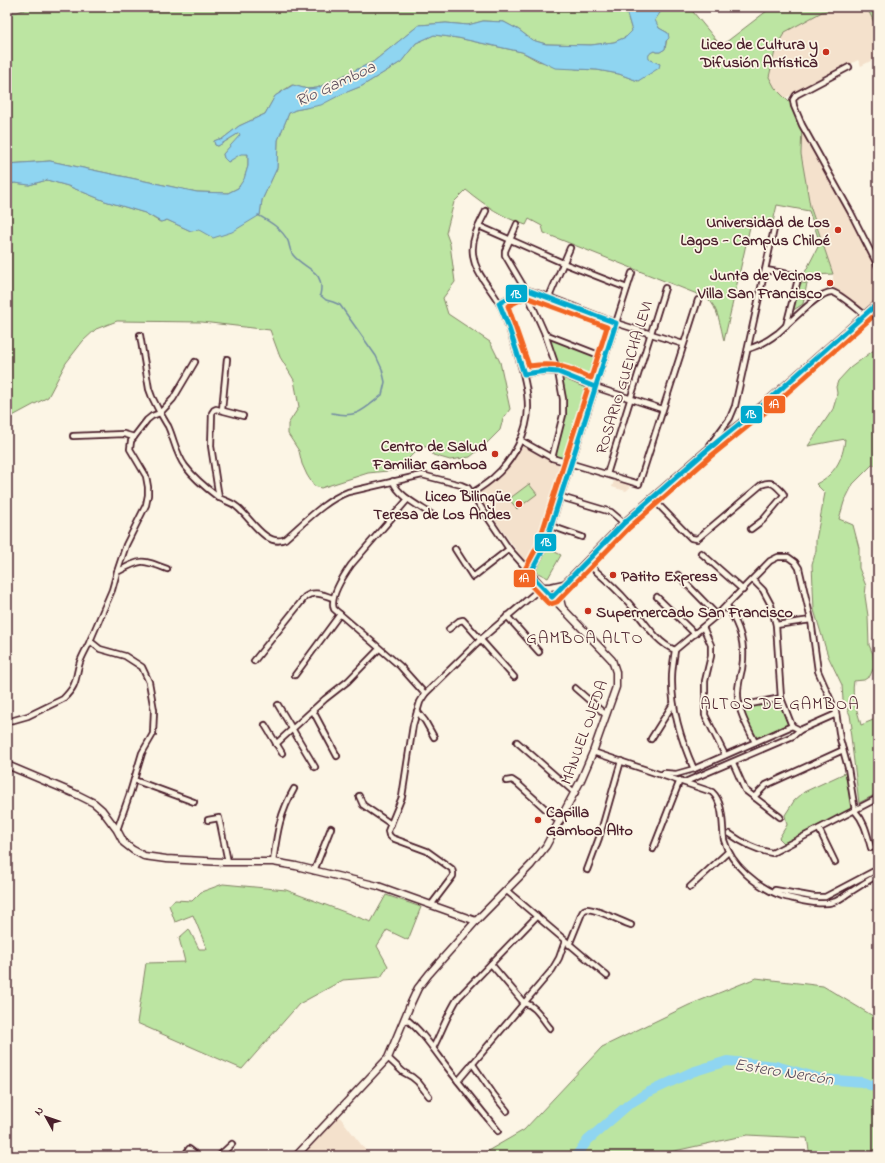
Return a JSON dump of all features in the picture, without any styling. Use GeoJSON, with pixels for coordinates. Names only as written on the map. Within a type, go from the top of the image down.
{"type":"FeatureCollection","features":[{"type":"Feature","properties":{"kind":"street"},"geometry":{"type":"LineString","coordinates":[[849,66],[796,95],[794,106],[802,125],[850,210],[878,266]]}},
{"type":"Feature","properties":{"kind":"street"},"geometry":{"type":"LineString","coordinates":[[472,493],[505,467],[520,440],[528,409],[524,374],[506,319],[499,303],[478,273],[474,263],[474,238],[486,211]]}},
{"type":"Feature","properties":{"kind":"street"},"geometry":{"type":"LineString","coordinates":[[517,224],[505,251],[505,255],[525,289],[545,334],[558,372],[563,399],[563,415],[552,458]]}},
{"type":"Feature","properties":{"kind":"street"},"geometry":{"type":"LineString","coordinates":[[479,226],[563,263],[627,288]]}},
{"type":"Feature","properties":{"kind":"street"},"geometry":{"type":"LineString","coordinates":[[706,451],[733,412],[774,229]]}},
{"type":"Feature","properties":{"kind":"street"},"geometry":{"type":"LineString","coordinates":[[549,297],[570,248]]}},
{"type":"Feature","properties":{"kind":"street"},"geometry":{"type":"LineString","coordinates":[[766,270],[794,275],[797,278],[798,282],[786,326]]}},
{"type":"Feature","properties":{"kind":"street"},"geometry":{"type":"LineString","coordinates":[[530,574],[544,548],[632,273]]}},
{"type":"Feature","properties":{"kind":"street","name":"ROSARIO GUEICHA LEVI"},"geometry":{"type":"LineString","coordinates":[[607,474],[629,399],[665,288]]}},
{"type":"Feature","properties":{"kind":"street"},"geometry":{"type":"LineString","coordinates":[[499,303],[525,289],[616,323],[683,344]]}},
{"type":"Feature","properties":{"kind":"street"},"geometry":{"type":"LineString","coordinates":[[748,349],[764,342],[786,326],[818,297],[827,292],[835,293],[865,315]]}},
{"type":"Feature","properties":{"kind":"street"},"geometry":{"type":"LineString","coordinates":[[520,440],[552,458],[639,484],[698,300]]}},
{"type":"Feature","properties":{"kind":"street"},"geometry":{"type":"LineString","coordinates":[[140,335],[149,389],[168,427],[178,455],[199,482],[219,498],[236,505],[264,534],[275,540],[281,541],[334,498],[348,492],[422,475],[461,484],[468,488],[509,549],[552,597],[624,523],[706,451],[763,405],[878,303]]}},
{"type":"Feature","properties":{"kind":"street"},"geometry":{"type":"LineString","coordinates":[[545,334],[604,357]]}},
{"type":"Feature","properties":{"kind":"street"},"geometry":{"type":"LineString","coordinates":[[222,410],[227,359]]}},
{"type":"Feature","properties":{"kind":"street"},"geometry":{"type":"LineString","coordinates":[[7,722],[28,716],[63,698],[75,685],[80,663],[108,602],[126,545],[146,505],[148,487],[146,476],[130,449],[131,441],[148,420],[160,413],[173,399],[195,362]]}},
{"type":"Feature","properties":{"kind":"street"},"geometry":{"type":"LineString","coordinates":[[524,374],[558,372],[595,387],[662,409]]}},
{"type":"Feature","properties":{"kind":"street"},"geometry":{"type":"LineString","coordinates":[[219,498],[211,446],[211,419],[214,410],[222,410],[243,416]]}},
{"type":"Feature","properties":{"kind":"street"},"geometry":{"type":"LineString","coordinates":[[73,436],[124,434],[134,436]]}},
{"type":"Feature","properties":{"kind":"street"},"geometry":{"type":"LineString","coordinates":[[393,481],[396,489],[431,514]]}},
{"type":"Feature","properties":{"kind":"street"},"geometry":{"type":"LineString","coordinates":[[652,498],[691,538],[697,539],[761,485],[772,482],[784,495],[763,520],[751,529]]}},
{"type":"Feature","properties":{"kind":"street"},"geometry":{"type":"LineString","coordinates":[[561,497],[611,512],[624,523]]}},
{"type":"Feature","properties":{"kind":"street"},"geometry":{"type":"LineString","coordinates":[[408,499],[351,565],[343,577],[333,598],[332,607],[400,666],[425,694]]}},
{"type":"Feature","properties":{"kind":"street"},"geometry":{"type":"LineString","coordinates":[[551,526],[582,537]]}},
{"type":"Feature","properties":{"kind":"street"},"geometry":{"type":"LineString","coordinates":[[455,549],[473,577],[509,549]]}},
{"type":"Feature","properties":{"kind":"street"},"geometry":{"type":"LineString","coordinates":[[701,553],[743,590]]}},
{"type":"Feature","properties":{"kind":"street"},"geometry":{"type":"LineString","coordinates":[[694,769],[682,742],[673,704],[672,677],[675,650],[718,615],[770,562],[778,557],[788,557],[799,568],[811,620],[818,671],[831,700],[836,716],[848,768],[855,811],[861,817],[866,828],[871,848]]}},
{"type":"Feature","properties":{"kind":"street"},"geometry":{"type":"LineString","coordinates":[[117,572],[135,562],[143,561],[167,569]]}},
{"type":"Feature","properties":{"kind":"street"},"geometry":{"type":"LineString","coordinates":[[586,562],[625,598],[654,633],[675,650]]}},
{"type":"Feature","properties":{"kind":"street"},"geometry":{"type":"LineString","coordinates":[[678,575],[718,615]]}},
{"type":"Feature","properties":{"kind":"street"},"geometry":{"type":"LineString","coordinates":[[753,580],[763,590],[771,605],[776,625],[781,698],[792,726],[800,730]]}},
{"type":"Feature","properties":{"kind":"street"},"geometry":{"type":"LineString","coordinates":[[431,905],[453,876],[452,869],[427,851],[392,838],[388,831],[402,797],[411,736],[417,711],[425,694],[480,640],[507,616],[542,587],[564,584]]}},
{"type":"Feature","properties":{"kind":"street"},"geometry":{"type":"LineString","coordinates":[[564,584],[560,599],[564,610]]}},
{"type":"Feature","properties":{"kind":"street"},"geometry":{"type":"LineString","coordinates":[[254,661],[305,597],[314,592],[333,598]]}},
{"type":"Feature","properties":{"kind":"street","name":"MANUEL OJEDA"},"geometry":{"type":"LineString","coordinates":[[388,1058],[411,1003],[422,984],[476,921],[539,857],[575,793],[593,752],[616,686],[617,677],[614,665],[608,656],[552,597]]}},
{"type":"Feature","properties":{"kind":"street"},"geometry":{"type":"LineString","coordinates":[[657,597],[695,634]]}},
{"type":"Feature","properties":{"kind":"street"},"geometry":{"type":"LineString","coordinates":[[727,606],[739,627],[743,642],[743,663],[738,688],[740,706],[755,742]]}},
{"type":"Feature","properties":{"kind":"street"},"geometry":{"type":"LineString","coordinates":[[295,675],[340,614]]}},
{"type":"Feature","properties":{"kind":"street"},"geometry":{"type":"LineString","coordinates":[[507,616],[539,652]]}},
{"type":"Feature","properties":{"kind":"street"},"geometry":{"type":"LineString","coordinates":[[449,629],[459,621],[463,620],[514,677]]}},
{"type":"Feature","properties":{"kind":"street"},"geometry":{"type":"LineString","coordinates":[[776,625],[811,620]]}},
{"type":"Feature","properties":{"kind":"street"},"geometry":{"type":"LineString","coordinates":[[703,627],[711,645],[711,656],[705,681],[705,715],[725,756]]}},
{"type":"Feature","properties":{"kind":"street"},"geometry":{"type":"LineString","coordinates":[[90,641],[100,649],[126,656],[142,667],[149,682],[154,710],[153,734],[142,753],[117,830]]}},
{"type":"Feature","properties":{"kind":"street"},"geometry":{"type":"LineString","coordinates":[[276,744],[348,681],[379,649]]}},
{"type":"Feature","properties":{"kind":"street"},"geometry":{"type":"LineString","coordinates":[[575,688],[606,715]]}},
{"type":"Feature","properties":{"kind":"street"},"geometry":{"type":"LineString","coordinates":[[740,706],[781,698]]}},
{"type":"Feature","properties":{"kind":"street"},"geometry":{"type":"LineString","coordinates":[[651,738],[673,704]]}},
{"type":"Feature","properties":{"kind":"street"},"geometry":{"type":"LineString","coordinates":[[278,705],[315,767]]}},
{"type":"Feature","properties":{"kind":"street"},"geometry":{"type":"LineString","coordinates":[[313,711],[337,756]]}},
{"type":"Feature","properties":{"kind":"street"},"geometry":{"type":"LineString","coordinates":[[417,711],[425,721],[434,737]]}},
{"type":"Feature","properties":{"kind":"street"},"geometry":{"type":"LineString","coordinates":[[685,782],[793,736],[800,730],[836,716]]}},
{"type":"Feature","properties":{"kind":"street"},"geometry":{"type":"LineString","coordinates":[[264,725],[282,752]]}},
{"type":"Feature","properties":{"kind":"street"},"geometry":{"type":"LineString","coordinates":[[654,772],[676,774],[694,769],[792,726]]}},
{"type":"Feature","properties":{"kind":"street"},"geometry":{"type":"LineString","coordinates":[[517,742],[575,793]]}},
{"type":"Feature","properties":{"kind":"street"},"geometry":{"type":"LineString","coordinates":[[754,797],[766,785],[843,750]]}},
{"type":"Feature","properties":{"kind":"street"},"geometry":{"type":"LineString","coordinates":[[593,752],[680,780],[708,790],[715,795],[720,804],[722,828],[728,852],[744,872],[781,896],[822,904],[834,902],[878,875]]}},
{"type":"Feature","properties":{"kind":"street"},"geometry":{"type":"LineString","coordinates":[[587,870],[599,838],[621,761]]}},
{"type":"Feature","properties":{"kind":"street"},"geometry":{"type":"LineString","coordinates":[[732,763],[745,790],[780,817]]}},
{"type":"Feature","properties":{"kind":"street"},"geometry":{"type":"LineString","coordinates":[[7,765],[78,794],[94,803],[102,810],[117,830],[124,843],[144,856],[166,860],[273,862],[296,866],[314,872],[378,886],[476,921]]}},
{"type":"Feature","properties":{"kind":"street"},"geometry":{"type":"LineString","coordinates":[[134,780],[194,802]]}},
{"type":"Feature","properties":{"kind":"street"},"geometry":{"type":"LineString","coordinates":[[506,781],[512,780],[518,784],[560,822]]}},
{"type":"Feature","properties":{"kind":"street"},"geometry":{"type":"LineString","coordinates":[[653,849],[680,780]]}},
{"type":"Feature","properties":{"kind":"street"},"geometry":{"type":"LineString","coordinates":[[273,862],[280,821],[287,801],[294,789]]}},
{"type":"Feature","properties":{"kind":"street"},"geometry":{"type":"LineString","coordinates":[[359,796],[363,805],[391,824]]}},
{"type":"Feature","properties":{"kind":"street"},"geometry":{"type":"LineString","coordinates":[[730,834],[745,844],[759,850],[772,853],[878,798]]}},
{"type":"Feature","properties":{"kind":"street"},"geometry":{"type":"LineString","coordinates":[[208,820],[219,818],[228,862]]}},
{"type":"Feature","properties":{"kind":"street"},"geometry":{"type":"LineString","coordinates":[[314,872],[331,828]]}},
{"type":"Feature","properties":{"kind":"street"},"geometry":{"type":"LineString","coordinates":[[819,829],[836,862]]}},
{"type":"Feature","properties":{"kind":"street"},"geometry":{"type":"LineString","coordinates":[[690,887],[728,852]]}},
{"type":"Feature","properties":{"kind":"street"},"geometry":{"type":"LineString","coordinates":[[768,885],[776,891],[814,897],[825,897],[878,869]]}},
{"type":"Feature","properties":{"kind":"street"},"geometry":{"type":"LineString","coordinates":[[507,891],[607,976]]}},
{"type":"Feature","properties":{"kind":"street"},"geometry":{"type":"LineString","coordinates":[[458,1081],[552,970],[584,910],[587,909],[600,913],[631,925]]}},
{"type":"Feature","properties":{"kind":"street"},"geometry":{"type":"LineString","coordinates":[[433,1048],[443,1030],[452,1007],[458,998],[537,916]]}},
{"type":"Feature","properties":{"kind":"street"},"geometry":{"type":"LineString","coordinates":[[491,964],[524,1003],[530,1004],[535,1008],[550,1028]]}},
{"type":"Feature","properties":{"kind":"street"},"geometry":{"type":"LineString","coordinates":[[405,1018],[416,1027],[498,1131]]}},
{"type":"Feature","properties":{"kind":"street"},"geometry":{"type":"LineString","coordinates":[[296,1156],[388,1058],[402,1072],[418,1082],[429,1096]]}},
{"type":"Feature","properties":{"kind":"street"},"geometry":{"type":"LineString","coordinates":[[472,1063],[507,1111]]}},
{"type":"Feature","properties":{"kind":"street"},"geometry":{"type":"LineString","coordinates":[[219,1156],[232,1144]]}},
{"type":"Feature","properties":{"kind":"street"},"geometry":{"type":"LineString","coordinates":[[184,1156],[189,1149],[198,1156]]}},
{"type":"Feature","properties":{"kind":"shaded area","name":"Liceo de Cultura y Difusión Artística"},"geometry":{"type":"Polygon","coordinates":[[[843,7],[867,8],[878,30],[878,57],[861,66],[858,60],[785,98],[775,88],[769,78],[776,47],[785,32],[822,12],[843,7]]]}},
{"type":"Feature","properties":{"kind":"shaded area","name":"Universidad de Los Lagos - Campus Chiloé"},"geometry":{"type":"Polygon","coordinates":[[[802,128],[849,213],[878,271],[878,298],[866,309],[860,307],[833,290],[833,274],[810,206],[801,154],[802,128]]]}},
{"type":"Feature","properties":{"kind":"shaded area","name":"Liceo Bilingüe Teresa de Los Andes"},"geometry":{"type":"Polygon","coordinates":[[[521,444],[546,459],[566,466],[542,542],[529,564],[525,562],[476,494],[500,476],[510,465],[521,444]]]}},
{"type":"Feature","properties":{"kind":"shaded area"},"geometry":{"type":"Polygon","coordinates":[[[615,478],[634,484],[626,491],[612,487],[615,478]]]}},
{"type":"Feature","properties":{"kind":"shaded area"},"geometry":{"type":"Polygon","coordinates":[[[339,1116],[370,1156],[302,1156],[322,1133],[339,1116]]]}},
{"type":"Feature","properties":{"kind":"green space"},"geometry":{"type":"Polygon","coordinates":[[[34,7],[628,7],[627,14],[632,31],[626,37],[614,42],[591,45],[546,44],[532,40],[519,30],[504,22],[483,21],[468,25],[446,23],[419,25],[373,62],[317,88],[307,89],[292,85],[275,96],[265,114],[239,126],[221,140],[219,139],[214,141],[215,145],[218,146],[239,133],[241,135],[223,154],[224,158],[228,162],[241,153],[248,154],[248,166],[244,180],[238,188],[228,193],[197,192],[50,161],[7,164],[7,12],[17,12],[34,7]]]}},
{"type":"Feature","properties":{"kind":"green space"},"geometry":{"type":"Polygon","coordinates":[[[664,7],[689,7],[721,46],[772,7],[843,7],[822,12],[785,32],[776,47],[769,77],[775,88],[793,106],[802,125],[801,154],[810,206],[833,274],[814,275],[807,283],[803,304],[792,311],[799,283],[806,283],[801,280],[820,243],[809,211],[777,205],[773,222],[752,218],[724,341],[714,306],[707,298],[544,233],[542,226],[529,219],[526,225],[510,219],[487,206],[466,190],[454,202],[446,233],[450,244],[455,282],[443,298],[448,314],[490,342],[500,362],[510,409],[503,419],[500,430],[470,457],[450,460],[433,455],[430,446],[419,448],[397,470],[368,473],[321,488],[314,486],[302,464],[299,451],[288,434],[288,424],[299,407],[294,380],[280,357],[270,330],[202,322],[117,321],[96,329],[83,341],[66,363],[48,397],[7,419],[7,184],[15,183],[29,185],[47,180],[68,186],[105,201],[145,213],[160,222],[167,220],[191,231],[260,215],[262,200],[277,168],[278,140],[289,113],[362,86],[401,62],[416,43],[434,35],[458,38],[522,52],[538,61],[576,69],[597,70],[619,74],[638,81],[660,64],[648,59],[648,57],[654,51],[660,52],[665,49],[668,33],[659,28],[654,20],[664,7]]]}},
{"type":"Feature","properties":{"kind":"green space"},"geometry":{"type":"Polygon","coordinates":[[[863,7],[878,7],[878,30],[867,8],[863,7]]]}},
{"type":"Feature","properties":{"kind":"green space"},"geometry":{"type":"Polygon","coordinates":[[[546,336],[604,357],[570,462],[553,458],[564,398],[546,336]]]}},
{"type":"Feature","properties":{"kind":"green space"},"geometry":{"type":"Polygon","coordinates":[[[878,347],[878,465],[872,465],[853,484],[844,502],[839,519],[853,525],[859,548],[859,568],[866,586],[865,596],[868,616],[869,645],[873,654],[874,667],[870,676],[864,680],[854,681],[853,693],[861,725],[878,718],[878,793],[859,803],[850,729],[852,728],[850,715],[843,700],[842,685],[828,656],[814,610],[812,564],[816,551],[816,540],[825,493],[816,484],[833,471],[840,460],[845,439],[808,446],[833,409],[838,381],[850,368],[878,347]]]}},
{"type":"Feature","properties":{"kind":"green space"},"geometry":{"type":"Polygon","coordinates":[[[529,484],[537,494],[517,509],[509,499],[529,484]]]}},
{"type":"Feature","properties":{"kind":"green space"},"geometry":{"type":"Polygon","coordinates":[[[547,548],[561,555],[548,578],[534,571],[547,548]]]}},
{"type":"Feature","properties":{"kind":"green space"},"geometry":{"type":"Polygon","coordinates":[[[779,701],[788,725],[756,739],[745,718],[742,707],[779,701]]]}},
{"type":"Feature","properties":{"kind":"green space"},"geometry":{"type":"Polygon","coordinates":[[[847,772],[853,810],[786,845],[779,838],[787,825],[785,815],[794,801],[804,792],[847,772]]]}},
{"type":"Feature","properties":{"kind":"green space"},"geometry":{"type":"Polygon","coordinates":[[[223,884],[286,890],[371,922],[386,895],[421,907],[408,940],[387,930],[377,946],[388,966],[381,977],[343,980],[299,1004],[242,1069],[137,1023],[146,963],[185,962],[179,938],[189,929],[199,949],[207,949],[193,915],[175,922],[169,905],[175,900],[192,901],[201,892],[223,884]]]}},
{"type":"Feature","properties":{"kind":"green space"},"geometry":{"type":"Polygon","coordinates":[[[756,978],[823,986],[878,1019],[878,1156],[810,1156],[807,1138],[747,1135],[670,1152],[669,1156],[479,1156],[524,1130],[602,1047],[689,1005],[756,978]]]}},
{"type":"Feature","properties":{"kind":"water","name":"Río Gamboa"},"geometry":{"type":"Polygon","coordinates":[[[628,7],[664,7],[655,20],[659,28],[668,33],[669,38],[666,41],[665,49],[660,52],[654,51],[649,55],[649,59],[660,64],[659,68],[638,81],[619,74],[597,70],[555,68],[522,52],[458,38],[434,35],[416,43],[401,62],[362,86],[321,105],[295,110],[289,113],[278,140],[277,168],[262,200],[260,215],[232,232],[213,238],[199,230],[191,231],[167,220],[161,222],[145,213],[105,201],[68,186],[47,180],[29,185],[15,183],[7,184],[7,164],[50,161],[197,192],[228,193],[238,188],[244,179],[248,166],[248,154],[241,154],[228,162],[224,158],[223,154],[240,135],[239,133],[218,146],[215,145],[214,141],[219,139],[221,140],[239,126],[265,114],[275,96],[293,85],[307,89],[317,88],[373,62],[419,25],[446,23],[468,25],[483,21],[504,22],[519,30],[532,40],[546,44],[591,45],[614,42],[626,37],[632,31],[627,14],[628,7]]]}},
{"type":"Feature","properties":{"kind":"waterway"},"geometry":{"type":"LineString","coordinates":[[258,215],[279,229],[288,241],[293,255],[317,275],[320,280],[320,295],[326,300],[340,305],[376,356],[382,369],[385,382],[382,395],[364,409],[354,414],[341,415],[332,413]]}},
{"type":"Feature","properties":{"kind":"waterway","name":"Estero Nercón"},"geometry":{"type":"LineString","coordinates":[[576,1156],[588,1140],[629,1104],[647,1093],[692,1072],[727,1061],[776,1066],[823,1079],[862,1082],[878,1088]]}},
{"type":"Feature","properties":{"kind":"transit line","name":"1B"},"geometry":{"type":"LineString","coordinates":[[595,387],[558,372],[546,371],[524,374],[499,303],[525,289],[616,323],[544,548],[530,574],[552,597],[624,523],[706,451],[763,405],[878,303]]}},
{"type":"Feature","properties":{"kind":"transit line","name":"1A"},"geometry":{"type":"LineString","coordinates":[[526,297],[607,327],[591,378],[561,366],[529,366],[508,306],[526,297]]}},
{"type":"Feature","properties":{"kind":"transit line","name":"1A"},"geometry":{"type":"LineString","coordinates":[[587,391],[538,545],[523,573],[524,578],[547,602],[551,604],[557,602],[629,528],[711,456],[768,410],[878,312]]}},
{"type":"Feature","properties":{"kind":"place","name":"Liceo de Cultura y Difusión Artística"},"geometry":{"type":"Point","coordinates":[826,52]}},
{"type":"Feature","properties":{"kind":"place","name":"Universidad de Los Lagos - Campus Chiloé"},"geometry":{"type":"Point","coordinates":[838,230]}},
{"type":"Feature","properties":{"kind":"place","name":"Junta de Vecinos Villa San Francisco"},"geometry":{"type":"Point","coordinates":[830,283]}},
{"type":"Feature","properties":{"kind":"place","name":"Centro de Salud Familiar Gamboa"},"geometry":{"type":"Point","coordinates":[495,454]}},
{"type":"Feature","properties":{"kind":"place","name":"Liceo Bilingüe Teresa de Los Andes"},"geometry":{"type":"Point","coordinates":[519,504]}},
{"type":"Feature","properties":{"kind":"place","name":"Patito Express"},"geometry":{"type":"Point","coordinates":[613,575]}},
{"type":"Feature","properties":{"kind":"place","name":"Supermercado San Francisco"},"geometry":{"type":"Point","coordinates":[588,611]}},
{"type":"Feature","properties":{"kind":"place","name":"Capilla Gamboa Alto"},"geometry":{"type":"Point","coordinates":[538,820]}},
{"type":"Feature","properties":{"kind":"district","name":"GAMBOA ALTO"},"geometry":{"type":"Point","coordinates":[585,637]}},
{"type":"Feature","properties":{"kind":"district","name":"ALTOS DE GAMBOA"},"geometry":{"type":"Point","coordinates":[780,703]}}]}
